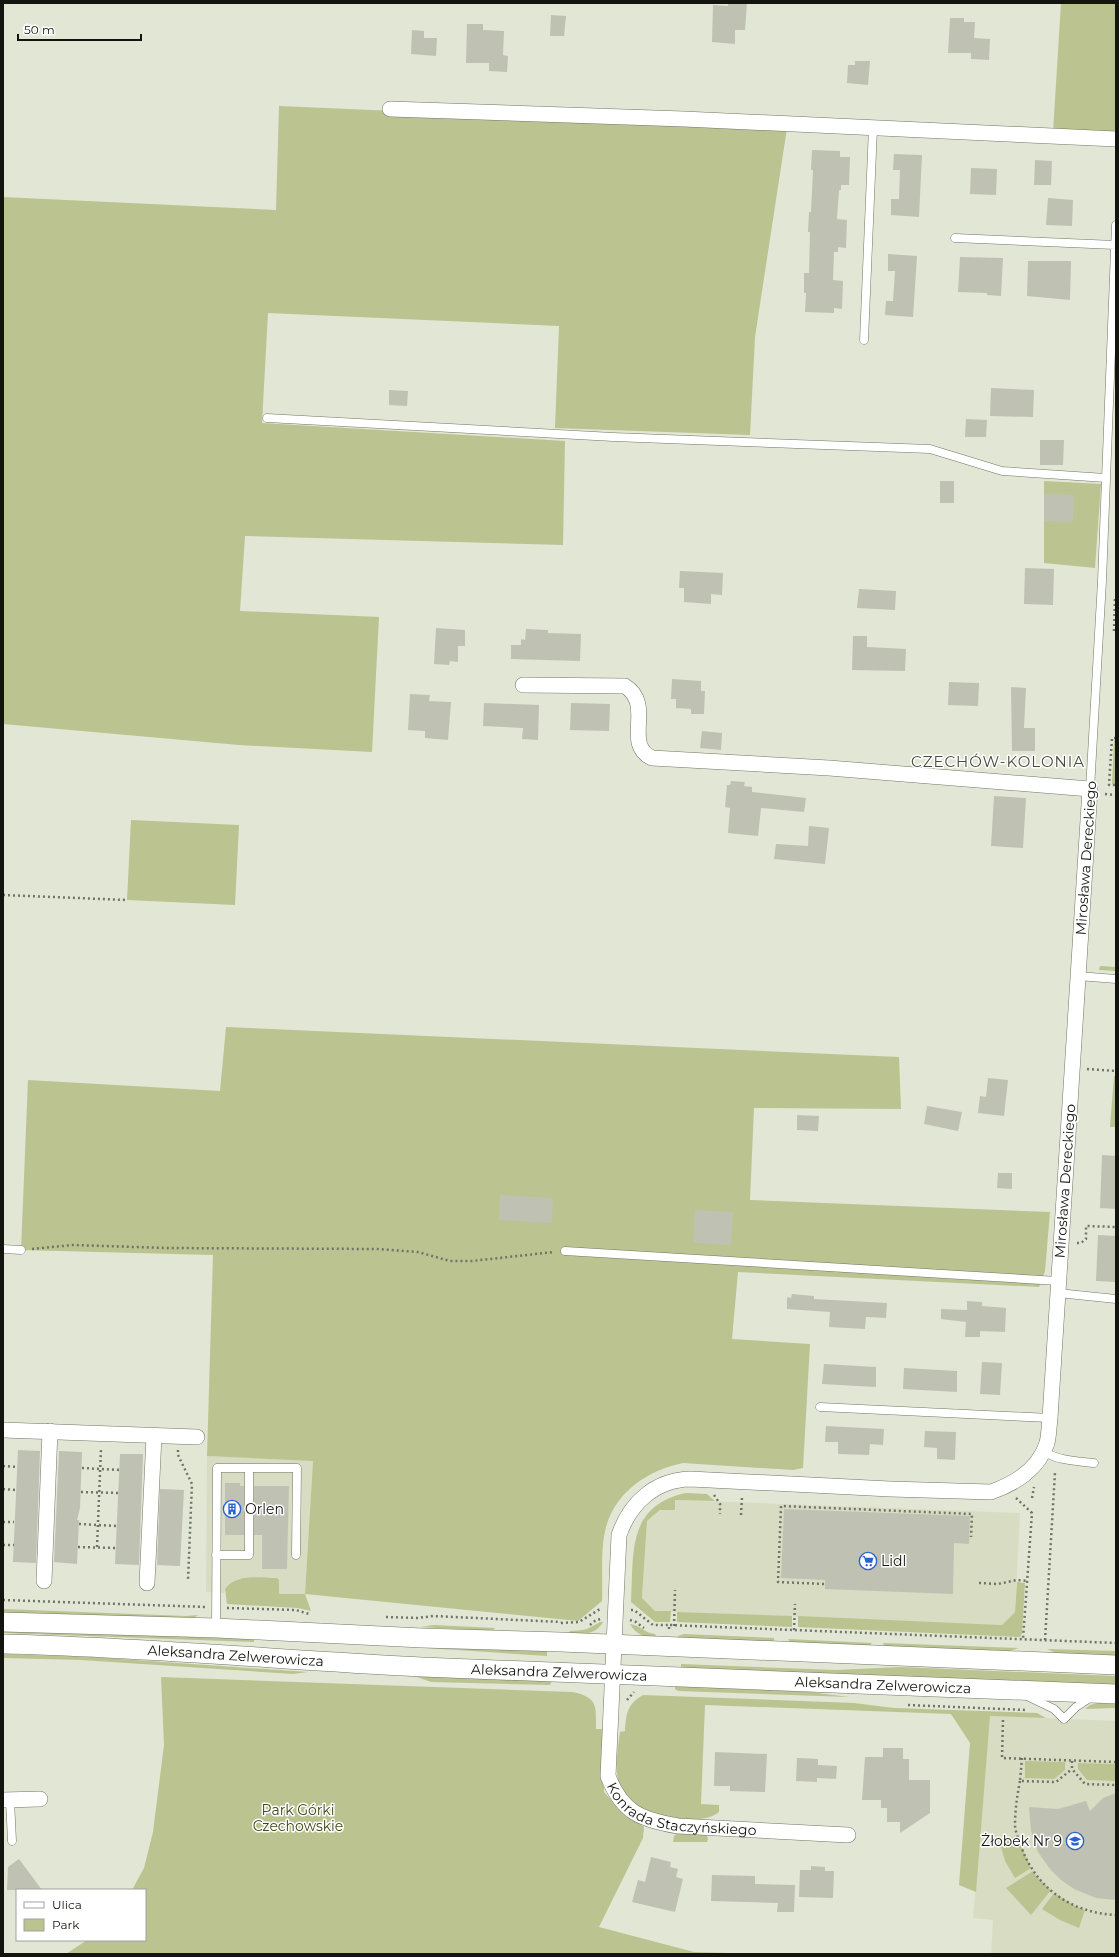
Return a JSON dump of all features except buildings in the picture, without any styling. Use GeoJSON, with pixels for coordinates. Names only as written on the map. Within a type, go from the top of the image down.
{"type":"FeatureCollection","features":[{"type":"Feature","properties":{"kind":"street"},"geometry":{"type":"LineString","coordinates":[[390,109],[684,119],[1116,139]]}},
{"type":"Feature","properties":{"kind":"street"},"geometry":{"type":"LineString","coordinates":[[523,685],[625,686],[633,691],[638,703],[639,744],[646,755],[652,758],[829,768],[1095,791]]}},
{"type":"Feature","properties":{"kind":"street","name":"Mirosława Dereckiego"},"geometry":{"type":"LineString","coordinates":[[1045,1447],[1050,1418],[1078,976],[1095,791]]}},
{"type":"Feature","properties":{"kind":"street"},"geometry":{"type":"LineString","coordinates":[[3,1430],[50,1431],[153,1440],[197,1437]]}},
{"type":"Feature","properties":{"kind":"street"},"geometry":{"type":"LineString","coordinates":[[44,1581],[50,1431]]}},
{"type":"Feature","properties":{"kind":"street"},"geometry":{"type":"LineString","coordinates":[[147,1583],[153,1440]]}},
{"type":"Feature","properties":{"kind":"street","name":"Konrada Staczyńskiego"},"geometry":{"type":"LineString","coordinates":[[848,1835],[678,1826],[655,1822],[640,1816],[623,1804],[614,1790],[608,1776],[619,1535],[624,1523],[637,1503],[656,1487],[668,1482],[690,1479],[898,1490],[990,1492],[1006,1487],[1018,1480],[1030,1470],[1045,1447]]}},
{"type":"Feature","properties":{"kind":"street","name":"Aleksandra Zelwerowicza"},"geometry":{"type":"LineString","coordinates":[[3,1622],[216,1628],[316,1634],[1116,1665]]}},
{"type":"Feature","properties":{"kind":"street","name":"Aleksandra Zelwerowicza"},"geometry":{"type":"LineString","coordinates":[[3,1644],[108,1648],[308,1662],[1108,1694]]}},
{"type":"Feature","properties":{"kind":"street"},"geometry":{"type":"LineString","coordinates":[[6,1800],[40,1799]]}},
{"type":"Feature","properties":{"kind":"lane"},"geometry":{"type":"LineString","coordinates":[[864,340],[873,128]]}},
{"type":"Feature","properties":{"kind":"lane","name":"Mirosława Dereckiego"},"geometry":{"type":"LineString","coordinates":[[1095,791],[1116,225]]}},
{"type":"Feature","properties":{"kind":"lane"},"geometry":{"type":"LineString","coordinates":[[955,238],[1115,245]]}},
{"type":"Feature","properties":{"kind":"lane"},"geometry":{"type":"LineString","coordinates":[[267,418],[621,438],[930,450],[1002,470],[1106,478]]}},
{"type":"Feature","properties":{"kind":"lane"},"geometry":{"type":"LineString","coordinates":[[1078,976],[1116,979]]}},
{"type":"Feature","properties":{"kind":"lane"},"geometry":{"type":"LineString","coordinates":[[3,1249],[21,1250]]}},
{"type":"Feature","properties":{"kind":"lane"},"geometry":{"type":"LineString","coordinates":[[565,1250],[1058,1287],[1116,1299]]}},
{"type":"Feature","properties":{"kind":"lane"},"geometry":{"type":"LineString","coordinates":[[820,1406],[1050,1418]]}},
{"type":"Feature","properties":{"kind":"lane"},"geometry":{"type":"LineString","coordinates":[[1045,1447],[1053,1457],[1094,1463]]}},
{"type":"Feature","properties":{"kind":"lane"},"geometry":{"type":"LineString","coordinates":[[216,1628],[217,1468],[297,1468],[296,1555]]}},
{"type":"Feature","properties":{"kind":"lane"},"geometry":{"type":"LineString","coordinates":[[216,1555],[248,1555],[249,1468]]}},
{"type":"Feature","properties":{"kind":"lane"},"geometry":{"type":"LineString","coordinates":[[1011,1689],[1047,1705],[1064,1719],[1079,1705],[1108,1694]]}},
{"type":"Feature","properties":{"kind":"lane"},"geometry":{"type":"LineString","coordinates":[[6,1800],[12,1841]]}},
{"type":"Feature","properties":{"kind":"path"},"geometry":{"type":"LineString","coordinates":[[1114,631],[1115,606]]}},
{"type":"Feature","properties":{"kind":"path"},"geometry":{"type":"LineString","coordinates":[[1116,738],[1112,738],[1110,785],[1116,785]]}},
{"type":"Feature","properties":{"kind":"path"},"geometry":{"type":"LineString","coordinates":[[1095,791],[1116,794]]}},
{"type":"Feature","properties":{"kind":"path"},"geometry":{"type":"LineString","coordinates":[[3,895],[127,900]]}},
{"type":"Feature","properties":{"kind":"path"},"geometry":{"type":"LineString","coordinates":[[1082,1069],[1116,1071]]}},
{"type":"Feature","properties":{"kind":"path"},"geometry":{"type":"LineString","coordinates":[[1070,1243],[1082,1243],[1086,1239],[1086,1226],[1116,1227]]}},
{"type":"Feature","properties":{"kind":"path"},"geometry":{"type":"LineString","coordinates":[[21,1250],[73,1245],[377,1249],[418,1252],[450,1262],[472,1262],[565,1250]]}},
{"type":"Feature","properties":{"kind":"path"},"geometry":{"type":"LineString","coordinates":[[153,1440],[179,1446],[178,1455],[192,1484],[188,1580]]}},
{"type":"Feature","properties":{"kind":"path"},"geometry":{"type":"LineString","coordinates":[[97,1548],[101,1443]]}},
{"type":"Feature","properties":{"kind":"path"},"geometry":{"type":"LineString","coordinates":[[3,1466],[17,1467]]}},
{"type":"Feature","properties":{"kind":"path"},"geometry":{"type":"LineString","coordinates":[[82,1468],[120,1470]]}},
{"type":"Feature","properties":{"kind":"path"},"geometry":{"type":"LineString","coordinates":[[1045,1640],[1054,1471],[1061,1472]]}},
{"type":"Feature","properties":{"kind":"path"},"geometry":{"type":"LineString","coordinates":[[1032,1498],[1033,1484]]}},
{"type":"Feature","properties":{"kind":"path"},"geometry":{"type":"LineString","coordinates":[[3,1490],[16,1490]]}},
{"type":"Feature","properties":{"kind":"path"},"geometry":{"type":"LineString","coordinates":[[81,1492],[119,1493]]}},
{"type":"Feature","properties":{"kind":"path"},"geometry":{"type":"LineString","coordinates":[[711,1493],[720,1504],[720,1514]]}},
{"type":"Feature","properties":{"kind":"path"},"geometry":{"type":"LineString","coordinates":[[824,1584],[778,1582],[781,1506],[972,1514],[971,1536]]}},
{"type":"Feature","properties":{"kind":"path"},"geometry":{"type":"LineString","coordinates":[[1023,1639],[1032,1513]]}},
{"type":"Feature","properties":{"kind":"path"},"geometry":{"type":"LineString","coordinates":[[3,1522],[14,1522]]}},
{"type":"Feature","properties":{"kind":"path"},"geometry":{"type":"LineString","coordinates":[[79,1524],[117,1526]]}},
{"type":"Feature","properties":{"kind":"path"},"geometry":{"type":"LineString","coordinates":[[3,1545],[14,1545]]}},
{"type":"Feature","properties":{"kind":"path"},"geometry":{"type":"LineString","coordinates":[[78,1547],[116,1548]]}},
{"type":"Feature","properties":{"kind":"path"},"geometry":{"type":"LineString","coordinates":[[979,1583],[998,1584],[1017,1580],[1028,1581]]}},
{"type":"Feature","properties":{"kind":"path"},"geometry":{"type":"LineString","coordinates":[[674,1626],[675,1590]]}},
{"type":"Feature","properties":{"kind":"path"},"geometry":{"type":"LineString","coordinates":[[3,1600],[296,1610],[311,1614]]}},
{"type":"Feature","properties":{"kind":"path"},"geometry":{"type":"LineString","coordinates":[[794,1630],[795,1604]]}},
{"type":"Feature","properties":{"kind":"path"},"geometry":{"type":"LineString","coordinates":[[418,1618],[433,1616],[561,1622]]}},
{"type":"Feature","properties":{"kind":"path"},"geometry":{"type":"LineString","coordinates":[[1003,1720],[1002,1758],[1116,1762]]}},
{"type":"Feature","properties":{"kind":"path"},"geometry":{"type":"LineString","coordinates":[[1022,1758],[1015,1828],[1024,1854],[1036,1876],[1051,1890],[1075,1906],[1091,1912],[1116,1915]]}},
{"type":"Feature","properties":{"kind":"path"},"geometry":{"type":"LineString","coordinates":[[1072,1760],[1072,1769],[1085,1784],[1116,1785]]}},
{"type":"Feature","properties":{"kind":"path"},"geometry":{"type":"LineString","coordinates":[[1020,1781],[1056,1782],[1072,1769]]}},
{"type":"Feature","properties":{"kind":"shaded area"},"geometry":{"type":"Polygon","coordinates":[[[207,1456],[313,1460],[305,1594],[279,1594],[279,1580],[277,1578],[239,1578],[225,1589],[224,1593],[206,1592],[207,1456]]]}},
{"type":"Feature","properties":{"kind":"shaded area","name":"Lidl"},"geometry":{"type":"Polygon","coordinates":[[[675,1500],[1020,1513],[1015,1612],[1002,1625],[655,1611],[642,1598],[647,1521],[675,1500]]]}},
{"type":"Feature","properties":{"kind":"shaded area"},"geometry":{"type":"Polygon","coordinates":[[[990,1716],[1116,1721],[1116,1954],[991,1954],[993,1920],[973,1918],[990,1716]]]}},
{"type":"Feature","properties":{"kind":"green space"},"geometry":{"type":"Polygon","coordinates":[[[1061,3],[1116,3],[1116,129],[1110,135],[1053,132],[1061,3]]]}},
{"type":"Feature","properties":{"kind":"green space"},"geometry":{"type":"Polygon","coordinates":[[[279,106],[787,128],[755,337],[750,435],[555,428],[559,326],[268,313],[262,423],[565,441],[563,545],[245,536],[240,611],[379,617],[372,752],[239,745],[3,724],[3,197],[276,210],[279,106]]]}},
{"type":"Feature","properties":{"kind":"green space"},"geometry":{"type":"Polygon","coordinates":[[[1044,481],[1101,484],[1095,568],[1044,563],[1044,481]]]}},
{"type":"Feature","properties":{"kind":"green space"},"geometry":{"type":"Polygon","coordinates":[[[1114,740],[1116,740],[1116,784],[1112,784],[1114,740]]]}},
{"type":"Feature","properties":{"kind":"green space"},"geometry":{"type":"Polygon","coordinates":[[[131,820],[239,825],[235,905],[127,900],[131,820]]]}},
{"type":"Feature","properties":{"kind":"green space"},"geometry":{"type":"Polygon","coordinates":[[[1100,966],[1116,967],[1116,971],[1099,970],[1100,966]]]}},
{"type":"Feature","properties":{"kind":"green space"},"geometry":{"type":"Polygon","coordinates":[[[226,1027],[899,1057],[901,1109],[754,1108],[750,1200],[1050,1212],[1045,1271],[1039,1287],[738,1272],[732,1339],[810,1344],[803,1468],[793,1470],[683,1463],[670,1466],[646,1477],[626,1493],[617,1503],[611,1514],[606,1527],[602,1554],[602,1601],[578,1621],[305,1594],[313,1461],[207,1456],[213,1255],[21,1250],[28,1080],[220,1091],[226,1027]]]}},
{"type":"Feature","properties":{"kind":"green space"},"geometry":{"type":"Polygon","coordinates":[[[1114,1076],[1116,1076],[1116,1127],[1110,1127],[1114,1076]]]}},
{"type":"Feature","properties":{"kind":"green space"},"geometry":{"type":"Polygon","coordinates":[[[686,1493],[707,1494],[715,1501],[675,1500],[675,1510],[660,1510],[647,1521],[642,1598],[655,1611],[671,1611],[670,1622],[655,1622],[631,1602],[632,1567],[637,1534],[643,1521],[653,1509],[667,1499],[686,1493]]]}},
{"type":"Feature","properties":{"kind":"green space"},"geometry":{"type":"Polygon","coordinates":[[[242,1578],[277,1578],[279,1580],[279,1594],[305,1594],[311,1611],[298,1608],[227,1604],[225,1589],[230,1584],[242,1578]]]}},
{"type":"Feature","properties":{"kind":"green space"},"geometry":{"type":"Polygon","coordinates":[[[1017,1582],[1025,1583],[1022,1634],[1020,1637],[798,1627],[798,1616],[1002,1625],[1015,1612],[1017,1582]]]}},
{"type":"Feature","properties":{"kind":"green space"},"geometry":{"type":"Polygon","coordinates":[[[3,1609],[186,1616],[198,1615],[192,1619],[183,1620],[91,1615],[3,1613],[3,1609]]]}},
{"type":"Feature","properties":{"kind":"green space"},"geometry":{"type":"Polygon","coordinates":[[[677,1612],[792,1616],[792,1627],[677,1622],[677,1612]]]}},
{"type":"Feature","properties":{"kind":"green space"},"geometry":{"type":"Polygon","coordinates":[[[603,1622],[596,1630],[592,1632],[583,1634],[568,1634],[570,1631],[586,1629],[603,1622]]]}},
{"type":"Feature","properties":{"kind":"green space"},"geometry":{"type":"Polygon","coordinates":[[[630,1624],[655,1634],[657,1638],[641,1635],[632,1628],[630,1624]]]}},
{"type":"Feature","properties":{"kind":"green space"},"geometry":{"type":"Polygon","coordinates":[[[434,1625],[495,1628],[493,1631],[420,1627],[434,1625]]]}},
{"type":"Feature","properties":{"kind":"green space"},"geometry":{"type":"Polygon","coordinates":[[[3,1631],[254,1639],[254,1642],[3,1633],[3,1631]]]}},
{"type":"Feature","properties":{"kind":"green space"},"geometry":{"type":"Polygon","coordinates":[[[684,1634],[774,1638],[774,1640],[772,1642],[677,1638],[678,1636],[684,1634]]]}},
{"type":"Feature","properties":{"kind":"green space"},"geometry":{"type":"Polygon","coordinates":[[[788,1639],[872,1643],[869,1646],[791,1643],[788,1639]]]}},
{"type":"Feature","properties":{"kind":"green space"},"geometry":{"type":"Polygon","coordinates":[[[883,1643],[1019,1648],[1010,1651],[885,1647],[883,1643]]]}},
{"type":"Feature","properties":{"kind":"green space"},"geometry":{"type":"Polygon","coordinates":[[[426,1646],[547,1651],[547,1656],[426,1648],[426,1646]]]}},
{"type":"Feature","properties":{"kind":"green space"},"geometry":{"type":"Polygon","coordinates":[[[1047,1649],[1116,1651],[1116,1656],[1058,1654],[1047,1649]]]}},
{"type":"Feature","properties":{"kind":"green space"},"geometry":{"type":"Polygon","coordinates":[[[3,1654],[92,1657],[308,1672],[293,1674],[81,1660],[3,1658],[3,1654]]]}},
{"type":"Feature","properties":{"kind":"green space"},"geometry":{"type":"Polygon","coordinates":[[[681,1664],[836,1670],[901,1667],[1116,1676],[1116,1685],[681,1668],[681,1664]]]}},
{"type":"Feature","properties":{"kind":"green space"},"geometry":{"type":"Polygon","coordinates":[[[414,1676],[552,1681],[550,1685],[431,1682],[414,1676]]]}},
{"type":"Feature","properties":{"kind":"green space","name":"Park Górki Czechowskie"},"geometry":{"type":"Polygon","coordinates":[[[161,1677],[572,1692],[580,1694],[587,1697],[594,1704],[596,1729],[603,1729],[604,1792],[620,1810],[644,1827],[643,1838],[599,1927],[694,1952],[763,1954],[66,1954],[86,1941],[146,1941],[146,1889],[133,1889],[144,1868],[153,1832],[164,1745],[161,1677]]]}},
{"type":"Feature","properties":{"kind":"green space"},"geometry":{"type":"Polygon","coordinates":[[[675,1686],[810,1692],[849,1697],[678,1691],[675,1689],[675,1686]]]}},
{"type":"Feature","properties":{"kind":"green space"},"geometry":{"type":"Polygon","coordinates":[[[643,1695],[854,1703],[894,1708],[1037,1713],[1046,1718],[990,1716],[976,1892],[959,1885],[970,1743],[951,1714],[705,1705],[701,1804],[719,1805],[719,1812],[713,1816],[695,1820],[674,1820],[648,1814],[643,1811],[626,1795],[618,1780],[617,1762],[620,1732],[625,1731],[628,1710],[638,1698],[643,1695]]]}},
{"type":"Feature","properties":{"kind":"green space"},"geometry":{"type":"Polygon","coordinates":[[[1098,1703],[1116,1704],[1116,1708],[1085,1709],[1090,1705],[1098,1703]]]}},
{"type":"Feature","properties":{"kind":"green space"},"geometry":{"type":"Polygon","coordinates":[[[1025,1761],[1065,1762],[1065,1770],[1054,1779],[1025,1778],[1025,1761]]]}},
{"type":"Feature","properties":{"kind":"green space"},"geometry":{"type":"Polygon","coordinates":[[[1078,1763],[1116,1764],[1116,1781],[1087,1780],[1078,1769],[1078,1763]]]}},
{"type":"Feature","properties":{"kind":"green space"},"geometry":{"type":"Polygon","coordinates":[[[679,1831],[705,1833],[708,1838],[707,1842],[673,1842],[674,1836],[679,1831]]]}},
{"type":"Feature","properties":{"kind":"green space"},"geometry":{"type":"Polygon","coordinates":[[[1017,1836],[1031,1868],[1015,1878],[1005,1861],[999,1840],[1017,1836]]]}},
{"type":"Feature","properties":{"kind":"green space"},"geometry":{"type":"Polygon","coordinates":[[[1033,1871],[1036,1876],[1051,1890],[1031,1915],[1006,1888],[1033,1871]]]}},
{"type":"Feature","properties":{"kind":"green space"},"geometry":{"type":"Polygon","coordinates":[[[1054,1893],[1075,1906],[1085,1910],[1079,1928],[1060,1920],[1042,1909],[1054,1893]]]}},
{"type":"Feature","properties":{"kind":"place","name":"Orlen"},"geometry":{"type":"Point","coordinates":[232,1509]}},
{"type":"Feature","properties":{"kind":"place","name":"Lidl"},"geometry":{"type":"Point","coordinates":[868,1561]}},
{"type":"Feature","properties":{"kind":"place","name":"Żłobek Nr 9"},"geometry":{"type":"Point","coordinates":[1075,1841]}},
{"type":"Feature","properties":{"kind":"district","name":"CZECHÓW-KOLONIA"},"geometry":{"type":"Point","coordinates":[998,761]}}]}
